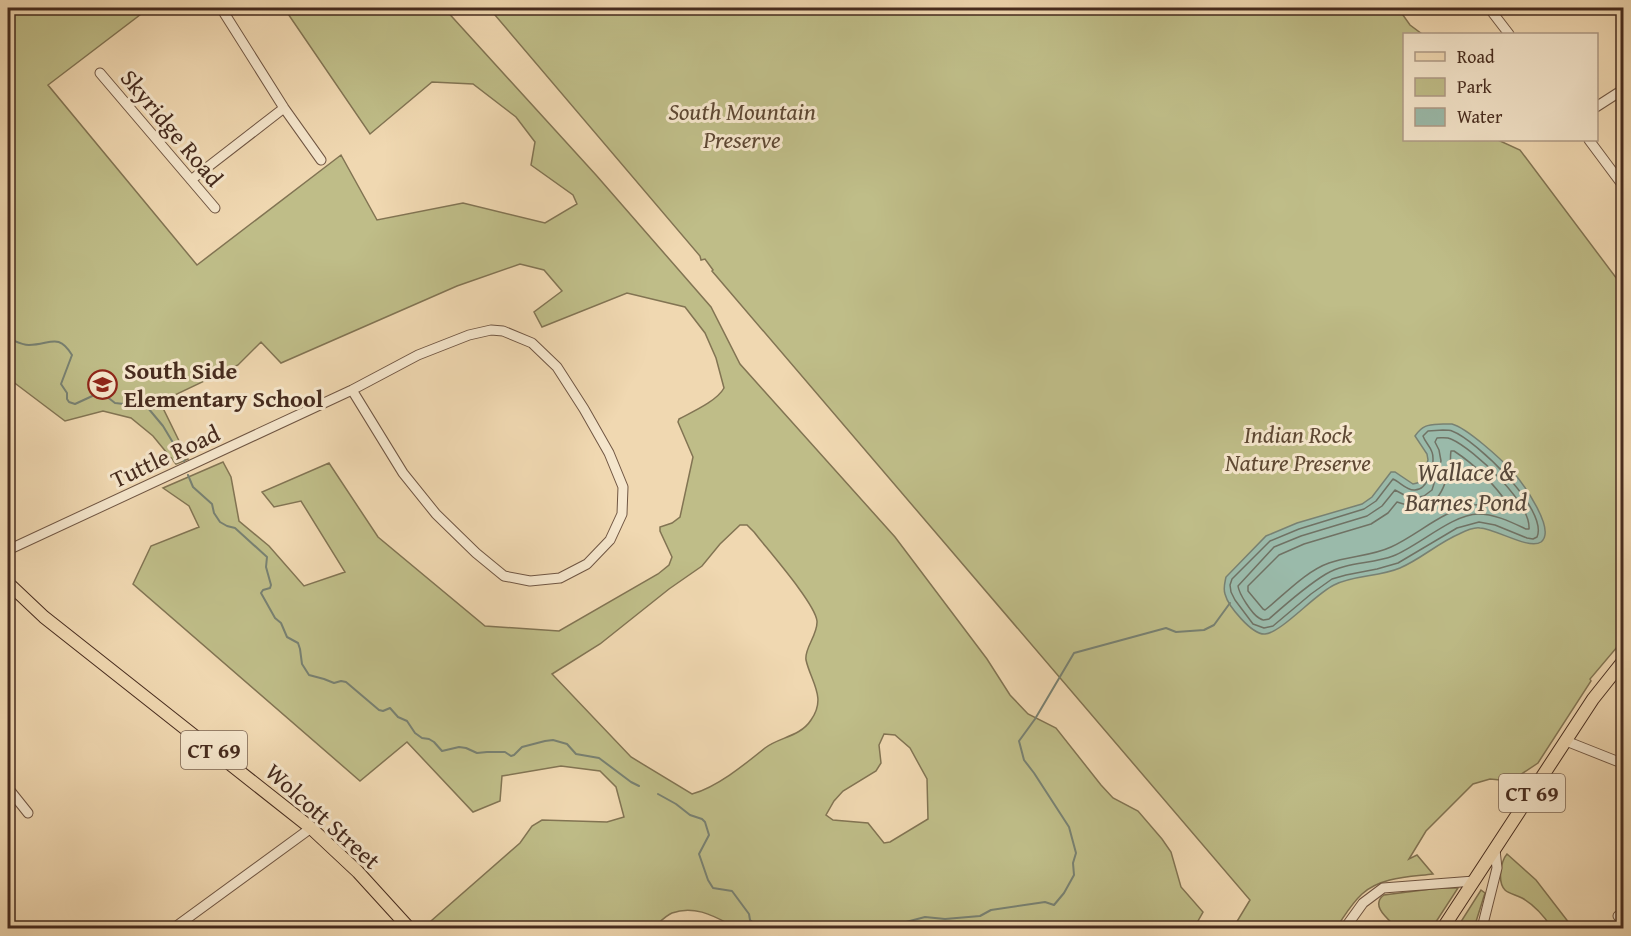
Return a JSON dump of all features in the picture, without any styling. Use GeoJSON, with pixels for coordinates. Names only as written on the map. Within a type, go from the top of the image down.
{"type":"FeatureCollection","features":[{"type":"Feature","properties":{"kind":"main road","name":"Wolcott Street"},"geometry":{"type":"LineString","coordinates":[[8,583],[52,624],[311,828],[358,872],[409,928]]}},
{"type":"Feature","properties":{"kind":"main road","name":"CT 69"},"geometry":{"type":"LineString","coordinates":[[1443,928],[1593,699],[1623,660]]}},
{"type":"Feature","properties":{"kind":"street"},"geometry":{"type":"LineString","coordinates":[[221,8],[284,108],[321,160]]}},
{"type":"Feature","properties":{"kind":"street"},"geometry":{"type":"LineString","coordinates":[[1489,8],[1508,33]]}},
{"type":"Feature","properties":{"kind":"street","name":"Skyridge Road"},"geometry":{"type":"LineString","coordinates":[[100,73],[215,208]]}},
{"type":"Feature","properties":{"kind":"street"},"geometry":{"type":"LineString","coordinates":[[1598,106],[1623,89]]}},
{"type":"Feature","properties":{"kind":"street"},"geometry":{"type":"LineString","coordinates":[[191,180],[284,108]]}},
{"type":"Feature","properties":{"kind":"street"},"geometry":{"type":"LineString","coordinates":[[1589,141],[1623,187]]}},
{"type":"Feature","properties":{"kind":"street","name":"Tuttle Road"},"geometry":{"type":"LineString","coordinates":[[8,550],[352,390],[418,355],[469,335],[491,330],[503,331],[532,343],[557,367],[609,453],[623,487],[622,514],[610,540],[588,564],[560,579],[530,581],[504,576],[476,553],[436,514],[403,473],[352,390]]}},
{"type":"Feature","properties":{"kind":"street"},"geometry":{"type":"LineString","coordinates":[[1566,741],[1623,764]]}},
{"type":"Feature","properties":{"kind":"street"},"geometry":{"type":"LineString","coordinates":[[8,788],[28,813]]}},
{"type":"Feature","properties":{"kind":"street"},"geometry":{"type":"LineString","coordinates":[[174,928],[311,828]]}},
{"type":"Feature","properties":{"kind":"street"},"geometry":{"type":"LineString","coordinates":[[1482,928],[1497,868],[1495,850]]}},
{"type":"Feature","properties":{"kind":"street"},"geometry":{"type":"LineString","coordinates":[[1345,928],[1363,903],[1383,888],[1474,881]]}},
{"type":"Feature","properties":{"kind":"green space"},"geometry":{"type":"Polygon","coordinates":[[[8,8],[149,8],[48,85],[197,265],[341,155],[377,220],[463,203],[545,223],[577,204],[573,195],[531,165],[535,142],[516,117],[473,84],[432,82],[370,134],[284,8],[444,8],[596,175],[711,307],[740,364],[895,537],[987,659],[1010,695],[1028,714],[1056,728],[1113,798],[1138,811],[1162,839],[1171,852],[1181,887],[1203,912],[1194,928],[960,928],[957,926],[945,928],[737,928],[706,913],[689,910],[672,913],[653,928],[423,928],[520,843],[532,826],[542,820],[607,822],[624,817],[616,787],[600,771],[561,766],[502,776],[500,801],[473,812],[407,742],[360,781],[133,584],[151,546],[199,527],[189,506],[163,488],[223,462],[231,477],[239,521],[269,546],[304,586],[345,572],[301,501],[274,507],[262,492],[329,463],[378,537],[485,626],[559,631],[658,574],[669,565],[672,557],[660,527],[680,517],[693,457],[678,422],[679,419],[710,402],[724,388],[716,358],[705,333],[685,307],[627,293],[542,327],[534,312],[562,291],[544,270],[520,264],[457,286],[281,363],[261,342],[238,365],[160,402],[188,459],[176,464],[153,436],[131,418],[103,411],[65,421],[8,378],[8,8]],[[740,525],[702,566],[600,644],[552,674],[631,757],[692,794],[721,781],[771,744],[801,730],[811,720],[818,704],[818,697],[806,660],[807,651],[817,626],[814,613],[800,589],[754,532],[747,525],[740,525]],[[884,734],[879,745],[881,763],[876,771],[843,791],[826,815],[833,820],[868,823],[884,843],[890,842],[928,819],[927,779],[910,748],[895,735],[884,734]]]}},
{"type":"Feature","properties":{"kind":"green space","name":"Indian Rock Nature Preserve"},"geometry":{"type":"Polygon","coordinates":[[[489,8],[1398,8],[1410,25],[1421,33],[1403,33],[1403,141],[1500,141],[1520,150],[1623,287],[1623,640],[1590,679],[1591,681],[1538,763],[1520,775],[1518,789],[1511,781],[1490,779],[1473,784],[1426,831],[1409,859],[1417,855],[1433,874],[1386,881],[1370,888],[1354,902],[1336,928],[1233,928],[1250,900],[712,271],[705,259],[701,260],[700,256],[489,8]]]}},
{"type":"Feature","properties":{"kind":"green space"},"geometry":{"type":"Polygon","coordinates":[[[1507,854],[1536,880],[1573,928],[1552,928],[1531,904],[1505,890],[1501,882],[1501,872],[1507,854]]]}},
{"type":"Feature","properties":{"kind":"green space"},"geometry":{"type":"Polygon","coordinates":[[[1458,888],[1432,928],[1395,928],[1379,907],[1380,899],[1384,895],[1458,888]]]}},
{"type":"Feature","properties":{"kind":"green space"},"geometry":{"type":"Polygon","coordinates":[[[1481,890],[1485,893],[1474,928],[1457,928],[1481,890]]]}},
{"type":"Feature","properties":{"kind":"water","name":"Wallace & Barnes Pond"},"geometry":{"type":"Polygon","coordinates":[[[1452,424],[1475,437],[1517,477],[1530,495],[1545,527],[1545,536],[1541,542],[1529,543],[1487,529],[1472,529],[1451,538],[1400,568],[1350,579],[1334,585],[1272,632],[1260,633],[1241,619],[1225,594],[1226,577],[1266,536],[1297,523],[1362,504],[1372,497],[1391,472],[1395,472],[1413,484],[1421,482],[1428,460],[1427,454],[1415,436],[1427,426],[1452,424]]]}},
{"type":"Feature","properties":{"kind":"waterway"},"geometry":{"type":"LineString","coordinates":[[8,328],[10,339],[22,344],[53,341],[67,348],[72,355],[61,384],[67,393],[69,402],[75,404],[101,392],[115,403],[148,408],[163,426],[184,461]]}},
{"type":"Feature","properties":{"kind":"waterway"},"geometry":{"type":"LineString","coordinates":[[188,475],[193,487],[212,504],[214,513],[220,522],[235,528],[267,557],[266,567],[271,585],[261,593],[275,618],[281,623],[287,637],[298,643],[302,664],[309,675],[334,683],[346,682],[379,710],[390,708],[398,717],[407,721],[415,733],[434,742],[442,751],[459,747],[477,753],[505,752],[511,756],[522,747],[553,740],[567,744],[576,754],[599,758],[639,786]]}},
{"type":"Feature","properties":{"kind":"waterway"},"geometry":{"type":"LineString","coordinates":[[898,928],[906,922],[925,917],[945,919],[980,916],[991,910],[1045,902],[1054,905],[1074,875],[1073,863],[1076,853],[1069,827],[1024,760],[1019,741],[1035,719],[1074,653],[1166,628],[1176,632],[1204,630],[1214,625],[1230,603]]}},
{"type":"Feature","properties":{"kind":"waterway"},"geometry":{"type":"LineString","coordinates":[[658,794],[705,822],[709,835],[699,854],[708,880],[713,888],[732,891],[749,914],[750,920],[760,928]]}},
{"type":"Feature","properties":{"kind":"place","name":"South Side Elementary School"},"geometry":{"type":"Point","coordinates":[103,384]}},
{"type":"Feature","properties":{"kind":"park label","name":"South Mountain Preserve"},"geometry":{"type":"Point","coordinates":[742,125]}}]}
